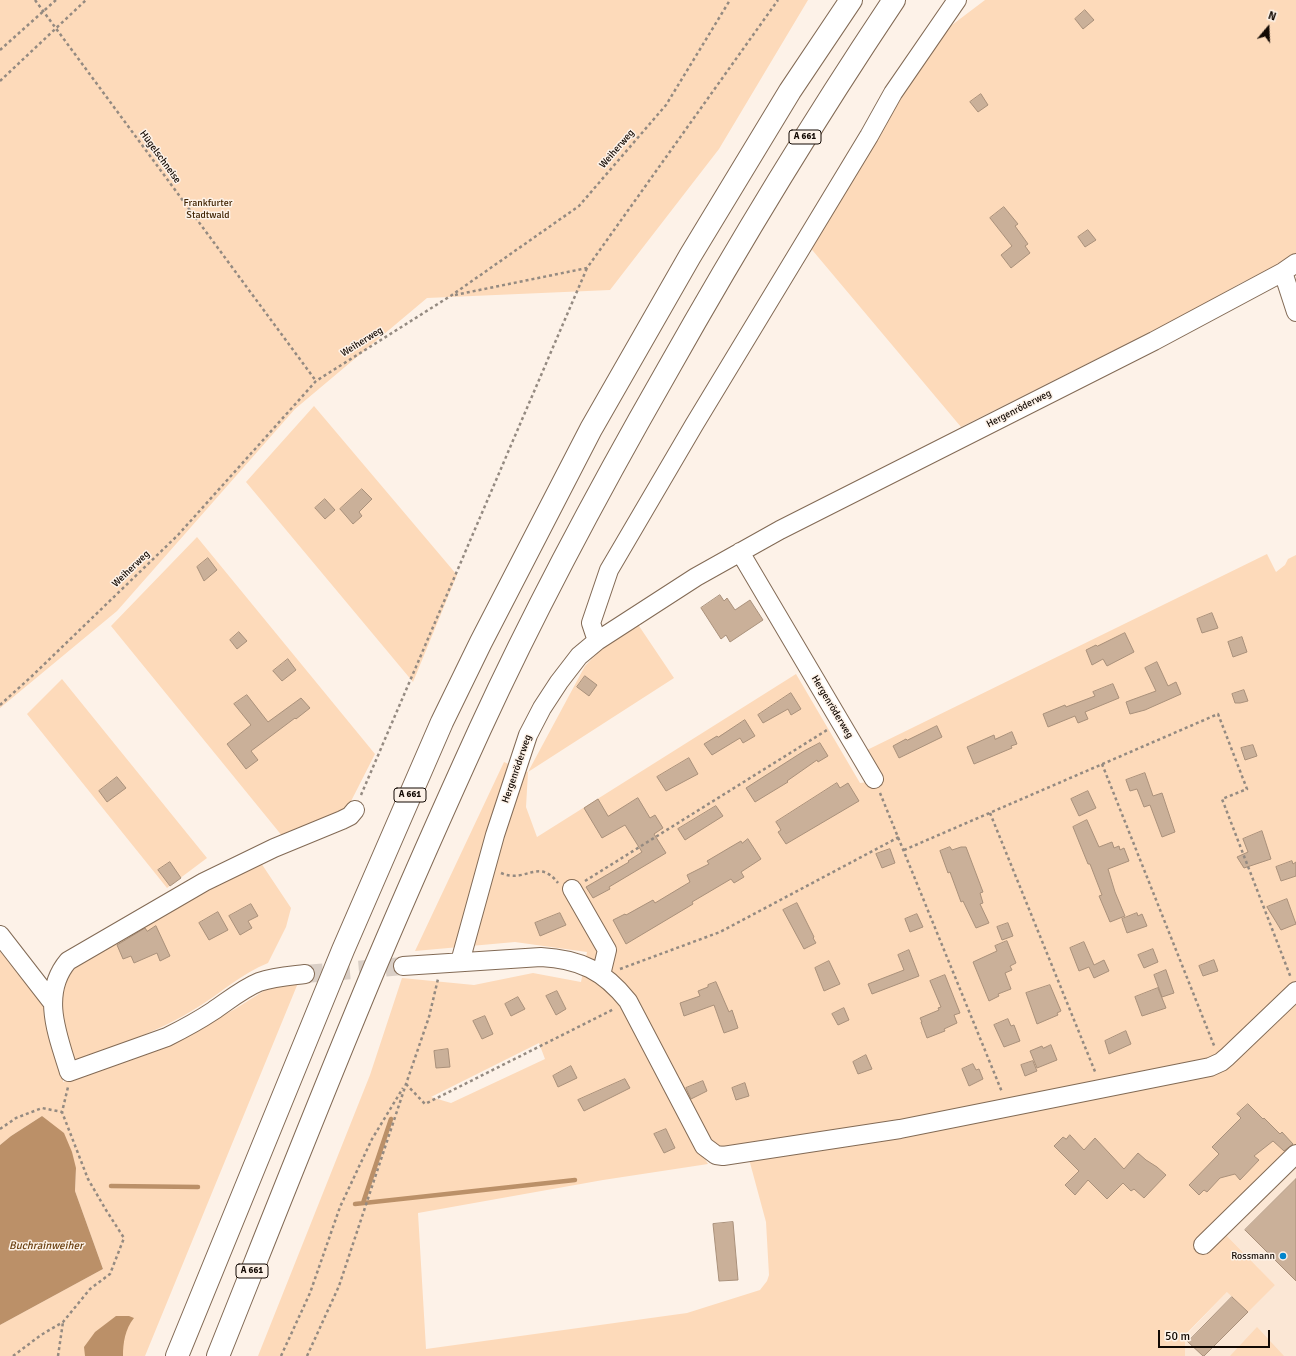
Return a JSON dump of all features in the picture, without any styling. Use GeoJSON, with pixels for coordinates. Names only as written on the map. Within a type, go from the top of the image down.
{"type":"FeatureCollection","features":[{"type":"Feature","properties":{"kind":"highway","name":"A 661"},"geometry":{"type":"LineString","coordinates":[[178,1356],[343,950],[442,722],[481,642],[591,429],[686,263],[790,91],[851,0]]}},
{"type":"Feature","properties":{"kind":"highway","name":"A 661"},"geometry":{"type":"LineString","coordinates":[[218,1356],[375,966],[481,728],[517,652],[622,449],[721,276],[823,108],[894,0]]}},
{"type":"Feature","properties":{"kind":"street"},"geometry":{"type":"LineString","coordinates":[[597,641],[591,623],[609,570],[698,418],[869,136],[893,93],[956,0]]}},
{"type":"Feature","properties":{"kind":"street"},"geometry":{"type":"LineString","coordinates":[[1290,268],[1296,312]]}},
{"type":"Feature","properties":{"kind":"street","name":"Hergenröderweg"},"geometry":{"type":"LineString","coordinates":[[460,962],[495,835],[528,735],[542,708],[559,682],[579,656],[597,641],[696,577],[780,530],[1154,341],[1290,268]]}},
{"type":"Feature","properties":{"kind":"street","name":"Hergenröderweg"},"geometry":{"type":"LineString","coordinates":[[740,552],[874,779]]}},
{"type":"Feature","properties":{"kind":"street"},"geometry":{"type":"LineString","coordinates":[[304,974],[280,977],[260,982],[245,989],[189,1026],[167,1037],[68,1072],[55,1023],[52,1002],[60,973],[68,961],[204,882],[274,848],[342,820],[350,816],[355,810]]}},
{"type":"Feature","properties":{"kind":"street"},"geometry":{"type":"LineString","coordinates":[[572,889],[607,950],[602,975]]}},
{"type":"Feature","properties":{"kind":"street"},"geometry":{"type":"LineString","coordinates":[[0,934],[52,1002]]}},
{"type":"Feature","properties":{"kind":"street"},"geometry":{"type":"LineString","coordinates":[[403,966],[541,957],[569,960],[581,964],[602,975],[616,986],[628,1001],[704,1146],[716,1155],[723,1156],[900,1129],[1198,1070],[1221,1062],[1294,986]]}},
{"type":"Feature","properties":{"kind":"street"},"geometry":{"type":"LineString","coordinates":[[1203,1245],[1296,1154]]}},
{"type":"Feature","properties":{"kind":"path","name":"Hügelschneise"},"geometry":{"type":"LineString","coordinates":[[35,0],[316,381]]}},
{"type":"Feature","properties":{"kind":"path"},"geometry":{"type":"LineString","coordinates":[[0,50],[56,0]]}},
{"type":"Feature","properties":{"kind":"path"},"geometry":{"type":"LineString","coordinates":[[0,81],[86,0]]}},
{"type":"Feature","properties":{"kind":"path","name":"Weiherweg"},"geometry":{"type":"LineString","coordinates":[[0,704],[32,676],[178,535],[316,381],[452,295],[579,206],[666,105],[730,0]]}},
{"type":"Feature","properties":{"kind":"path"},"geometry":{"type":"LineString","coordinates":[[355,810],[587,268],[778,0]]}},
{"type":"Feature","properties":{"kind":"path"},"geometry":{"type":"LineString","coordinates":[[452,295],[587,268]]}},
{"type":"Feature","properties":{"kind":"path"},"geometry":{"type":"LineString","coordinates":[[904,850],[1218,714],[1247,789],[1222,799],[1294,986]]}},
{"type":"Feature","properties":{"kind":"path"},"geometry":{"type":"LineString","coordinates":[[486,867],[505,875],[515,876],[542,871],[549,873],[564,888],[572,889],[840,721]]}},
{"type":"Feature","properties":{"kind":"path"},"geometry":{"type":"LineString","coordinates":[[1102,764],[1221,1062]]}},
{"type":"Feature","properties":{"kind":"path"},"geometry":{"type":"LineString","coordinates":[[874,779],[899,837],[1008,1107]]}},
{"type":"Feature","properties":{"kind":"path"},"geometry":{"type":"LineString","coordinates":[[990,813],[1102,1089]]}},
{"type":"Feature","properties":{"kind":"path"},"geometry":{"type":"LineString","coordinates":[[602,975],[720,932],[899,837]]}},
{"type":"Feature","properties":{"kind":"path"},"geometry":{"type":"LineString","coordinates":[[307,1356],[339,1286],[429,1017],[441,963]]}},
{"type":"Feature","properties":{"kind":"path"},"geometry":{"type":"LineString","coordinates":[[406,1084],[425,1104],[628,1001]]}},
{"type":"Feature","properties":{"kind":"path"},"geometry":{"type":"LineString","coordinates":[[13,1356],[40,1335],[63,1322],[90,1289],[110,1274],[124,1238],[88,1179],[62,1112],[67,1089],[68,1072]]}},
{"type":"Feature","properties":{"kind":"path"},"geometry":{"type":"LineString","coordinates":[[281,1356],[310,1293],[340,1207],[372,1139],[406,1084]]}},
{"type":"Feature","properties":{"kind":"path"},"geometry":{"type":"LineString","coordinates":[[0,1129],[16,1118],[42,1108],[62,1112]]}},
{"type":"Feature","properties":{"kind":"path"},"geometry":{"type":"LineString","coordinates":[[58,1356],[63,1322]]}},
{"type":"Feature","properties":{"kind":"shaded area"},"geometry":{"type":"Polygon","coordinates":[[[1296,1165],[1296,1356],[1185,1356],[1185,1336],[1227,1292],[1275,1285],[1225,1234],[1296,1165]]]}},
{"type":"Feature","properties":{"kind":"green space","name":"Frankfurter Stadtwald"},"geometry":{"type":"Polygon","coordinates":[[[0,0],[808,0],[719,149],[610,290],[427,298],[295,409],[117,611],[0,708],[0,0]]]}},
{"type":"Feature","properties":{"kind":"green space"},"geometry":{"type":"Polygon","coordinates":[[[985,0],[1296,0],[1296,254],[1194,310],[961,427],[808,245],[897,97],[944,31],[985,0]]]}},
{"type":"Feature","properties":{"kind":"green space"},"geometry":{"type":"Polygon","coordinates":[[[314,406],[457,575],[413,682],[246,482],[314,406]]]}},
{"type":"Feature","properties":{"kind":"green space"},"geometry":{"type":"Polygon","coordinates":[[[197,537],[375,754],[345,813],[283,837],[111,626],[197,537]]]}},
{"type":"Feature","properties":{"kind":"green space"},"geometry":{"type":"Polygon","coordinates":[[[1267,554],[1276,572],[1285,565],[1288,559],[1296,555],[1296,1165],[1225,1234],[1275,1285],[1248,1312],[1227,1292],[1185,1335],[1185,1356],[258,1356],[370,1075],[402,978],[474,985],[533,973],[581,982],[587,952],[515,942],[415,951],[504,762],[528,772],[526,807],[537,837],[796,674],[860,783],[869,782],[867,750],[1267,554]],[[539,1043],[431,1097],[451,1103],[545,1059],[539,1043]],[[746,1148],[702,1154],[708,1164],[603,1180],[418,1213],[426,1349],[687,1313],[760,1290],[767,1281],[769,1275],[766,1222],[746,1148]]]}},
{"type":"Feature","properties":{"kind":"green space"},"geometry":{"type":"Polygon","coordinates":[[[637,623],[674,678],[528,772],[585,666],[610,640],[637,623]]]}},
{"type":"Feature","properties":{"kind":"green space"},"geometry":{"type":"Polygon","coordinates":[[[62,679],[207,858],[167,888],[27,714],[62,679]]]}},
{"type":"Feature","properties":{"kind":"green space"},"geometry":{"type":"Polygon","coordinates":[[[261,863],[291,908],[286,927],[268,963],[249,972],[207,1002],[168,1024],[72,1063],[57,1000],[70,966],[152,920],[261,863]]]}},
{"type":"Feature","properties":{"kind":"green space"},"geometry":{"type":"Polygon","coordinates":[[[0,949],[44,1006],[63,1074],[63,1082],[166,1046],[235,1009],[270,987],[298,983],[145,1356],[0,1356],[0,1325],[103,1269],[75,1191],[76,1168],[42,1116],[0,1145],[0,949]]]}},
{"type":"Feature","properties":{"kind":"green space"},"geometry":{"type":"Polygon","coordinates":[[[1257,1327],[1284,1356],[1230,1356],[1257,1327]]]}},
{"type":"Feature","properties":{"kind":"water","name":"Buchrainweiher"},"geometry":{"type":"Polygon","coordinates":[[[42,1116],[64,1133],[72,1152],[76,1168],[75,1191],[103,1269],[0,1325],[0,1145],[42,1116]]]}},
{"type":"Feature","properties":{"kind":"water"},"geometry":{"type":"Polygon","coordinates":[[[116,1316],[129,1316],[134,1318],[128,1327],[125,1336],[123,1356],[85,1356],[84,1347],[95,1332],[116,1316]]]}},
{"type":"Feature","properties":{"kind":"building"},"geometry":{"type":"Polygon","coordinates":[[[1085,10],[1094,20],[1083,29],[1075,19],[1085,10]]]}},
{"type":"Feature","properties":{"kind":"building"},"geometry":{"type":"Polygon","coordinates":[[[981,94],[988,105],[978,112],[970,102],[981,94]]]}},
{"type":"Feature","properties":{"kind":"building"},"geometry":{"type":"Polygon","coordinates":[[[1004,207],[1018,224],[1015,226],[1028,244],[1025,246],[1030,253],[1011,268],[1001,255],[1012,246],[990,218],[1004,207]]]}},
{"type":"Feature","properties":{"kind":"building"},"geometry":{"type":"Polygon","coordinates":[[[1088,230],[1096,240],[1085,247],[1078,237],[1088,230]]]}},
{"type":"Feature","properties":{"kind":"building"},"geometry":{"type":"Polygon","coordinates":[[[362,489],[372,499],[359,512],[362,516],[353,524],[340,509],[362,489]]]}},
{"type":"Feature","properties":{"kind":"building"},"geometry":{"type":"Polygon","coordinates":[[[325,499],[335,510],[325,519],[315,508],[325,499]]]}},
{"type":"Feature","properties":{"kind":"building"},"geometry":{"type":"Polygon","coordinates":[[[208,558],[217,570],[204,581],[197,567],[208,558]]]}},
{"type":"Feature","properties":{"kind":"building"},"geometry":{"type":"Polygon","coordinates":[[[720,595],[724,601],[727,598],[735,610],[750,600],[763,620],[730,642],[726,635],[721,639],[701,608],[720,595]]]}},
{"type":"Feature","properties":{"kind":"building"},"geometry":{"type":"Polygon","coordinates":[[[1212,613],[1218,628],[1202,633],[1197,619],[1212,613]]]}},
{"type":"Feature","properties":{"kind":"building"},"geometry":{"type":"Polygon","coordinates":[[[239,632],[247,641],[237,649],[230,640],[239,632]]]}},
{"type":"Feature","properties":{"kind":"building"},"geometry":{"type":"Polygon","coordinates":[[[1125,633],[1134,652],[1107,666],[1103,659],[1092,665],[1086,650],[1125,633]]]}},
{"type":"Feature","properties":{"kind":"building"},"geometry":{"type":"Polygon","coordinates":[[[1242,637],[1247,652],[1233,657],[1228,642],[1242,637]]]}},
{"type":"Feature","properties":{"kind":"building"},"geometry":{"type":"Polygon","coordinates":[[[288,659],[296,670],[282,681],[273,671],[288,659]]]}},
{"type":"Feature","properties":{"kind":"building"},"geometry":{"type":"Polygon","coordinates":[[[1157,662],[1168,686],[1176,682],[1181,694],[1145,710],[1130,714],[1126,702],[1156,691],[1145,668],[1157,662]]]}},
{"type":"Feature","properties":{"kind":"building"},"geometry":{"type":"Polygon","coordinates":[[[585,676],[597,685],[589,696],[577,687],[585,676]]]}},
{"type":"Feature","properties":{"kind":"building"},"geometry":{"type":"Polygon","coordinates":[[[1113,684],[1119,698],[1085,712],[1088,719],[1078,723],[1075,716],[1048,727],[1043,714],[1065,705],[1066,707],[1095,696],[1093,692],[1113,684]]]}},
{"type":"Feature","properties":{"kind":"building"},"geometry":{"type":"Polygon","coordinates":[[[1244,690],[1248,701],[1235,703],[1232,694],[1244,690]]]}},
{"type":"Feature","properties":{"kind":"building"},"geometry":{"type":"Polygon","coordinates":[[[791,693],[801,709],[791,715],[788,709],[763,723],[758,715],[791,693]]]}},
{"type":"Feature","properties":{"kind":"building"},"geometry":{"type":"Polygon","coordinates":[[[247,695],[268,722],[301,698],[310,708],[251,751],[258,760],[246,769],[227,744],[251,725],[234,704],[247,695]]]}},
{"type":"Feature","properties":{"kind":"building"},"geometry":{"type":"Polygon","coordinates":[[[745,720],[755,736],[743,743],[740,738],[712,755],[704,744],[745,720]]]}},
{"type":"Feature","properties":{"kind":"building"},"geometry":{"type":"Polygon","coordinates":[[[937,726],[942,737],[899,758],[893,746],[937,726]]]}},
{"type":"Feature","properties":{"kind":"building"},"geometry":{"type":"Polygon","coordinates":[[[1012,732],[1017,744],[1011,746],[1012,748],[974,764],[967,747],[994,735],[995,739],[1012,732]]]}},
{"type":"Feature","properties":{"kind":"building"},"geometry":{"type":"Polygon","coordinates":[[[820,743],[828,756],[818,762],[817,760],[787,781],[788,782],[755,802],[746,788],[804,751],[820,743]]]}},
{"type":"Feature","properties":{"kind":"building"},"geometry":{"type":"Polygon","coordinates":[[[1253,745],[1257,756],[1245,760],[1241,748],[1253,745]]]}},
{"type":"Feature","properties":{"kind":"building"},"geometry":{"type":"Polygon","coordinates":[[[689,758],[698,774],[666,791],[657,777],[689,758]]]}},
{"type":"Feature","properties":{"kind":"building"},"geometry":{"type":"Polygon","coordinates":[[[1145,773],[1153,796],[1162,793],[1175,832],[1162,837],[1150,805],[1144,807],[1137,789],[1130,791],[1126,780],[1145,773]]]}},
{"type":"Feature","properties":{"kind":"building"},"geometry":{"type":"Polygon","coordinates":[[[117,777],[126,788],[107,802],[99,791],[117,777]]]}},
{"type":"Feature","properties":{"kind":"building"},"geometry":{"type":"Polygon","coordinates":[[[837,783],[840,788],[848,783],[859,801],[786,844],[778,832],[781,830],[776,822],[837,783]]]}},
{"type":"Feature","properties":{"kind":"building"},"geometry":{"type":"Polygon","coordinates":[[[1088,791],[1096,808],[1079,816],[1071,799],[1088,791]]]}},
{"type":"Feature","properties":{"kind":"building"},"geometry":{"type":"Polygon","coordinates":[[[638,798],[650,818],[655,815],[663,828],[654,834],[666,853],[609,887],[610,889],[593,898],[586,887],[629,862],[628,861],[642,852],[625,825],[602,838],[584,808],[598,799],[608,816],[638,798]]]}},
{"type":"Feature","properties":{"kind":"building"},"geometry":{"type":"Polygon","coordinates":[[[716,806],[723,816],[685,840],[678,829],[716,806]]]}},
{"type":"Feature","properties":{"kind":"building"},"geometry":{"type":"Polygon","coordinates":[[[1087,820],[1099,847],[1112,842],[1114,848],[1119,846],[1120,850],[1124,848],[1129,861],[1108,869],[1115,892],[1125,916],[1110,922],[1099,896],[1102,895],[1090,864],[1088,864],[1073,827],[1087,820]]]}},
{"type":"Feature","properties":{"kind":"building"},"geometry":{"type":"Polygon","coordinates":[[[1262,831],[1271,859],[1244,868],[1237,857],[1248,852],[1243,839],[1262,831]]]}},
{"type":"Feature","properties":{"kind":"building"},"geometry":{"type":"Polygon","coordinates":[[[748,839],[761,859],[741,872],[744,877],[734,883],[731,879],[692,902],[693,904],[626,944],[613,920],[625,914],[626,915],[653,900],[655,903],[690,882],[687,875],[709,864],[707,861],[729,848],[748,839]]]}},
{"type":"Feature","properties":{"kind":"building"},"geometry":{"type":"Polygon","coordinates":[[[950,847],[952,850],[966,847],[983,892],[980,893],[983,903],[980,904],[989,923],[976,928],[963,901],[961,902],[950,872],[948,873],[940,851],[950,847]]]}},
{"type":"Feature","properties":{"kind":"building"},"geometry":{"type":"Polygon","coordinates":[[[890,849],[895,863],[882,868],[876,854],[890,849]]]}},
{"type":"Feature","properties":{"kind":"building"},"geometry":{"type":"Polygon","coordinates":[[[1292,861],[1293,864],[1296,862],[1296,876],[1281,881],[1276,867],[1292,861]]]}},
{"type":"Feature","properties":{"kind":"building"},"geometry":{"type":"Polygon","coordinates":[[[170,862],[181,878],[170,886],[158,870],[170,862]]]}},
{"type":"Feature","properties":{"kind":"building"},"geometry":{"type":"Polygon","coordinates":[[[1287,899],[1296,924],[1281,930],[1267,907],[1287,899]]]}},
{"type":"Feature","properties":{"kind":"building"},"geometry":{"type":"Polygon","coordinates":[[[797,903],[816,943],[804,949],[783,910],[797,903]]]}},
{"type":"Feature","properties":{"kind":"building"},"geometry":{"type":"Polygon","coordinates":[[[251,904],[258,916],[248,921],[252,928],[240,935],[229,916],[251,904]]]}},
{"type":"Feature","properties":{"kind":"building"},"geometry":{"type":"Polygon","coordinates":[[[218,912],[228,930],[209,940],[199,923],[218,912]]]}},
{"type":"Feature","properties":{"kind":"building"},"geometry":{"type":"Polygon","coordinates":[[[560,913],[566,925],[540,936],[535,923],[560,913]]]}},
{"type":"Feature","properties":{"kind":"building"},"geometry":{"type":"Polygon","coordinates":[[[1137,913],[1138,916],[1142,914],[1147,926],[1127,933],[1122,919],[1137,913]]]}},
{"type":"Feature","properties":{"kind":"building"},"geometry":{"type":"Polygon","coordinates":[[[917,914],[923,927],[910,932],[905,919],[917,914]]]}},
{"type":"Feature","properties":{"kind":"building"},"geometry":{"type":"Polygon","coordinates":[[[1008,923],[1013,936],[1002,940],[997,927],[1008,923]]]}},
{"type":"Feature","properties":{"kind":"building"},"geometry":{"type":"Polygon","coordinates":[[[156,926],[170,956],[160,961],[157,953],[134,963],[131,956],[123,959],[117,945],[145,928],[147,931],[156,926]]]}},
{"type":"Feature","properties":{"kind":"building"},"geometry":{"type":"Polygon","coordinates":[[[1007,941],[1016,963],[1010,966],[1012,970],[1005,973],[1011,989],[998,994],[999,996],[989,1001],[973,962],[997,951],[995,946],[1007,941]]]}},
{"type":"Feature","properties":{"kind":"building"},"geometry":{"type":"Polygon","coordinates":[[[1084,942],[1094,965],[1104,960],[1109,971],[1094,978],[1089,967],[1079,971],[1070,948],[1084,942]]]}},
{"type":"Feature","properties":{"kind":"building"},"geometry":{"type":"Polygon","coordinates":[[[1153,949],[1158,962],[1144,968],[1138,955],[1153,949]]]}},
{"type":"Feature","properties":{"kind":"building"},"geometry":{"type":"Polygon","coordinates":[[[909,950],[919,976],[872,994],[868,984],[904,970],[898,955],[909,950]]]}},
{"type":"Feature","properties":{"kind":"building"},"geometry":{"type":"Polygon","coordinates":[[[1214,960],[1218,971],[1203,976],[1199,966],[1214,960]]]}},
{"type":"Feature","properties":{"kind":"building"},"geometry":{"type":"Polygon","coordinates":[[[829,961],[840,984],[824,991],[815,968],[829,961]]]}},
{"type":"Feature","properties":{"kind":"building"},"geometry":{"type":"Polygon","coordinates":[[[1166,970],[1174,993],[1162,997],[1154,975],[1166,970]]]}},
{"type":"Feature","properties":{"kind":"building"},"geometry":{"type":"Polygon","coordinates":[[[945,975],[960,1013],[954,1015],[957,1023],[944,1029],[945,1031],[927,1038],[920,1018],[939,1010],[938,1008],[941,1007],[930,981],[945,975]]]}},
{"type":"Feature","properties":{"kind":"building"},"geometry":{"type":"Polygon","coordinates":[[[716,982],[729,1012],[732,1010],[738,1028],[724,1033],[714,1005],[684,1016],[680,1003],[700,996],[698,991],[716,982]]]}},
{"type":"Feature","properties":{"kind":"building"},"geometry":{"type":"Polygon","coordinates":[[[1050,985],[1061,1011],[1057,1013],[1058,1015],[1037,1024],[1026,993],[1050,985]]]}},
{"type":"Feature","properties":{"kind":"building"},"geometry":{"type":"Polygon","coordinates":[[[1158,988],[1166,1008],[1142,1016],[1135,997],[1158,988]]]}},
{"type":"Feature","properties":{"kind":"building"},"geometry":{"type":"Polygon","coordinates":[[[557,991],[566,1009],[556,1015],[546,996],[557,991]]]}},
{"type":"Feature","properties":{"kind":"building"},"geometry":{"type":"Polygon","coordinates":[[[518,997],[525,1009],[511,1016],[505,1004],[518,997]]]}},
{"type":"Feature","properties":{"kind":"building"},"geometry":{"type":"Polygon","coordinates":[[[844,1008],[849,1020],[838,1025],[832,1014],[844,1008]]]}},
{"type":"Feature","properties":{"kind":"building"},"geometry":{"type":"Polygon","coordinates":[[[485,1016],[493,1034],[482,1039],[473,1021],[485,1016]]]}},
{"type":"Feature","properties":{"kind":"building"},"geometry":{"type":"Polygon","coordinates":[[[1008,1019],[1011,1026],[1014,1025],[1020,1041],[1004,1047],[994,1025],[1008,1019]]]}},
{"type":"Feature","properties":{"kind":"building"},"geometry":{"type":"Polygon","coordinates":[[[1126,1031],[1131,1044],[1109,1054],[1105,1041],[1126,1031]]]}},
{"type":"Feature","properties":{"kind":"building"},"geometry":{"type":"Polygon","coordinates":[[[1051,1045],[1057,1060],[1037,1068],[1030,1051],[1042,1046],[1043,1048],[1051,1045]]]}},
{"type":"Feature","properties":{"kind":"building"},"geometry":{"type":"Polygon","coordinates":[[[448,1049],[450,1067],[436,1068],[434,1051],[448,1049]]]}},
{"type":"Feature","properties":{"kind":"building"},"geometry":{"type":"Polygon","coordinates":[[[866,1055],[872,1069],[858,1074],[853,1062],[866,1055]]]}},
{"type":"Feature","properties":{"kind":"building"},"geometry":{"type":"Polygon","coordinates":[[[1033,1061],[1037,1071],[1025,1076],[1021,1065],[1033,1061]]]}},
{"type":"Feature","properties":{"kind":"building"},"geometry":{"type":"Polygon","coordinates":[[[973,1064],[976,1070],[979,1069],[983,1079],[969,1086],[962,1069],[973,1064]]]}},
{"type":"Feature","properties":{"kind":"building"},"geometry":{"type":"Polygon","coordinates":[[[571,1066],[577,1078],[558,1087],[553,1076],[571,1066]]]}},
{"type":"Feature","properties":{"kind":"building"},"geometry":{"type":"Polygon","coordinates":[[[625,1079],[630,1088],[584,1111],[578,1100],[625,1079]]]}},
{"type":"Feature","properties":{"kind":"building"},"geometry":{"type":"Polygon","coordinates":[[[703,1081],[707,1091],[691,1099],[686,1088],[703,1081]]]}},
{"type":"Feature","properties":{"kind":"building"},"geometry":{"type":"Polygon","coordinates":[[[745,1083],[749,1096],[736,1100],[732,1088],[745,1083]]]}},
{"type":"Feature","properties":{"kind":"building"},"geometry":{"type":"Polygon","coordinates":[[[1248,1104],[1280,1134],[1282,1132],[1293,1144],[1284,1151],[1273,1141],[1254,1156],[1259,1160],[1240,1180],[1235,1174],[1220,1178],[1207,1192],[1204,1190],[1199,1195],[1189,1185],[1219,1154],[1212,1147],[1241,1118],[1237,1114],[1248,1104]]]}},
{"type":"Feature","properties":{"kind":"building"},"geometry":{"type":"Polygon","coordinates":[[[666,1129],[675,1148],[664,1153],[654,1134],[666,1129]]]}},
{"type":"Feature","properties":{"kind":"building"},"geometry":{"type":"Polygon","coordinates":[[[1070,1135],[1084,1150],[1095,1138],[1124,1169],[1138,1153],[1166,1175],[1144,1198],[1134,1189],[1131,1191],[1123,1183],[1107,1199],[1088,1180],[1075,1195],[1065,1185],[1079,1171],[1054,1146],[1063,1137],[1066,1139],[1070,1135]]]}},
{"type":"Feature","properties":{"kind":"building","name":"Rossmann"},"geometry":{"type":"Polygon","coordinates":[[[1296,1179],[1296,1281],[1245,1230],[1296,1179]]]}},
{"type":"Feature","properties":{"kind":"building"},"geometry":{"type":"Polygon","coordinates":[[[733,1222],[738,1280],[719,1281],[713,1224],[733,1222]]]}},
{"type":"Feature","properties":{"kind":"building"},"geometry":{"type":"Polygon","coordinates":[[[1232,1297],[1248,1312],[1203,1356],[1188,1342],[1232,1297]]]}},
{"type":"Feature","properties":{"kind":"waterway"},"geometry":{"type":"LineString","coordinates":[[363,1203],[391,1119]]}},
{"type":"Feature","properties":{"kind":"waterway"},"geometry":{"type":"LineString","coordinates":[[355,1204],[575,1180]]}},
{"type":"Feature","properties":{"kind":"waterway"},"geometry":{"type":"LineString","coordinates":[[111,1186],[198,1187]]}},
{"type":"Feature","properties":{"kind":"tunnel"},"geometry":{"type":"LineString","coordinates":[[305,974],[403,966]]}},
{"type":"Feature","properties":{"kind":"place","name":"Rossmann"},"geometry":{"type":"Point","coordinates":[1283,1256]}}]}
